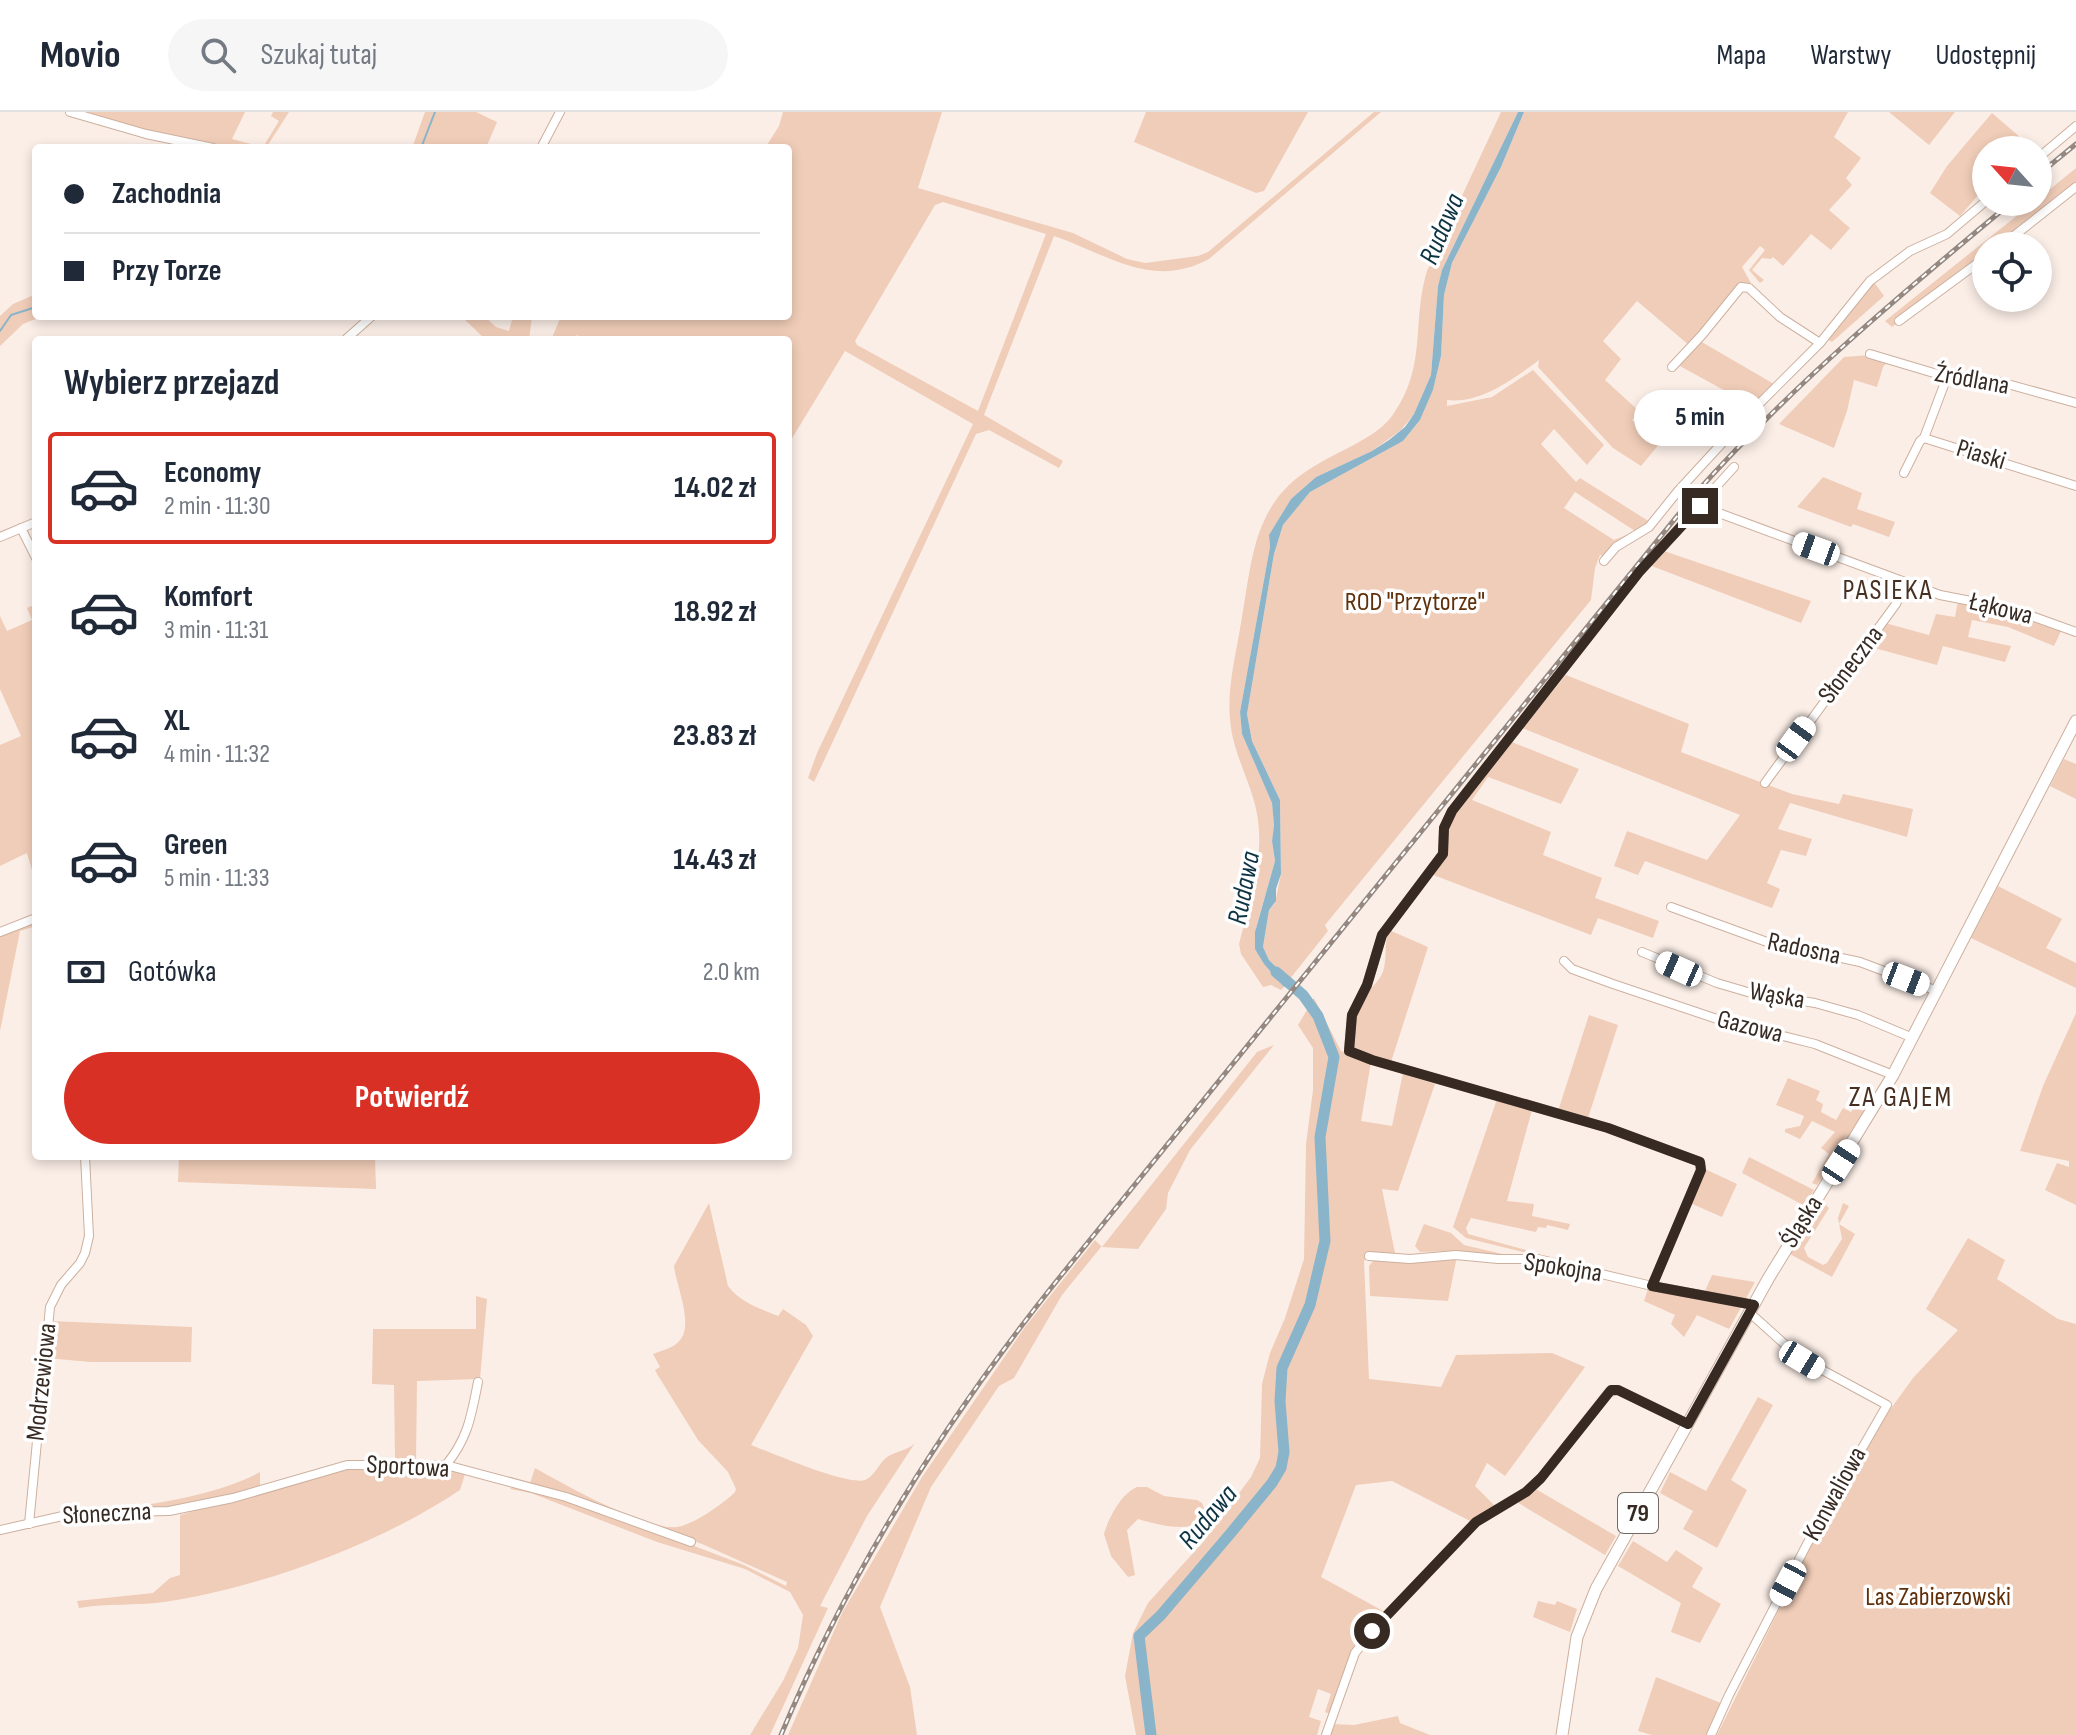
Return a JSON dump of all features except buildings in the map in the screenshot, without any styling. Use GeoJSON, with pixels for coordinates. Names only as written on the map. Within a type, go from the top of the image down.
{"type":"FeatureCollection","features":[{"type":"Feature","properties":{"kind":"main road","name":"Śląska"},"geometry":{"type":"LineString","coordinates":[[1562,1735],[1577,1637],[1585,1612],[1798,1228],[1872,1114],[2076,721]]}},
{"type":"Feature","properties":{"kind":"street"},"geometry":{"type":"LineString","coordinates":[[70,112],[194,144]]}},
{"type":"Feature","properties":{"kind":"street"},"geometry":{"type":"LineString","coordinates":[[543,144],[560,112]]}},
{"type":"Feature","properties":{"kind":"street"},"geometry":{"type":"LineString","coordinates":[[2052,146],[2076,126]]}},
{"type":"Feature","properties":{"kind":"street"},"geometry":{"type":"LineString","coordinates":[[2019,232],[2076,187]]}},
{"type":"Feature","properties":{"kind":"street"},"geometry":{"type":"LineString","coordinates":[[1604,561],[1616,547],[1649,527],[1746,417],[1820,343],[1870,281],[1910,251],[1947,234],[1972,213]]}},
{"type":"Feature","properties":{"kind":"street"},"geometry":{"type":"LineString","coordinates":[[1899,321],[1972,267]]}},
{"type":"Feature","properties":{"kind":"street"},"geometry":{"type":"LineString","coordinates":[[1672,367],[1741,287],[1749,288],[1780,317],[1820,343]]}},
{"type":"Feature","properties":{"kind":"street"},"geometry":{"type":"LineString","coordinates":[[350,336],[368,320]]}},
{"type":"Feature","properties":{"kind":"street","name":"Źródlana"},"geometry":{"type":"LineString","coordinates":[[1870,354],[1974,385],[1993,380],[2076,403]]}},
{"type":"Feature","properties":{"kind":"street"},"geometry":{"type":"LineString","coordinates":[[1924,438],[1947,377]]}},
{"type":"Feature","properties":{"kind":"street","name":"Piaski"},"geometry":{"type":"LineString","coordinates":[[1904,473],[1924,438],[2076,486]]}},
{"type":"Feature","properties":{"kind":"street"},"geometry":{"type":"LineString","coordinates":[[1652,1286],[1701,1170],[1700,1162],[1608,1128],[1349,1051],[1352,1015],[1367,985],[1382,935],[1443,854],[1444,828],[1452,811],[1640,571],[1734,467]]}},
{"type":"Feature","properties":{"kind":"street","name":"Łąkowa"},"geometry":{"type":"LineString","coordinates":[[1700,506],[1940,595],[2012,609],[2076,632]]}},
{"type":"Feature","properties":{"kind":"street"},"geometry":{"type":"LineString","coordinates":[[0,537],[32,524]]}},
{"type":"Feature","properties":{"kind":"street"},"geometry":{"type":"LineString","coordinates":[[21,528],[32,550]]}},
{"type":"Feature","properties":{"kind":"street","name":"Słoneczna"},"geometry":{"type":"LineString","coordinates":[[1765,783],[1896,604],[1905,583]]}},
{"type":"Feature","properties":{"kind":"street","name":"Radosna"},"geometry":{"type":"LineString","coordinates":[[1671,907],[1767,942],[1860,962],[1937,991]]}},
{"type":"Feature","properties":{"kind":"street"},"geometry":{"type":"LineString","coordinates":[[0,932],[32,920]]}},
{"type":"Feature","properties":{"kind":"street","name":"Wąska"},"geometry":{"type":"LineString","coordinates":[[1642,952],[1717,983],[1858,1015],[1913,1038]]}},
{"type":"Feature","properties":{"kind":"street","name":"Gazowa"},"geometry":{"type":"LineString","coordinates":[[1564,961],[1572,969],[1613,984],[1723,1021],[1815,1044],[1893,1075]]}},
{"type":"Feature","properties":{"kind":"street","name":"Modrzewiowa"},"geometry":{"type":"LineString","coordinates":[[29,1524],[50,1307],[61,1285],[80,1263],[89,1236],[85,1160]]}},
{"type":"Feature","properties":{"kind":"street","name":"Spokojna"},"geometry":{"type":"LineString","coordinates":[[1369,1256],[1410,1259],[1456,1255],[1542,1259],[1752,1309]]}},
{"type":"Feature","properties":{"kind":"street","name":"Konwaliowa"},"geometry":{"type":"LineString","coordinates":[[1711,1735],[1751,1650],[1807,1544],[1887,1405],[1800,1358],[1752,1309]]}},
{"type":"Feature","properties":{"kind":"street"},"geometry":{"type":"LineString","coordinates":[[446,1465],[460,1448],[471,1417],[478,1382]]}},
{"type":"Feature","properties":{"kind":"street"},"geometry":{"type":"LineString","coordinates":[[1326,1735],[1355,1653],[1372,1631],[1476,1522],[1526,1492],[1541,1478],[1561,1457],[1607,1394],[1618,1390],[1688,1424]]}},
{"type":"Feature","properties":{"kind":"street","name":"Sportowa"},"geometry":{"type":"LineString","coordinates":[[169,1511],[233,1498],[347,1465],[446,1465],[566,1497],[691,1542]]}},
{"type":"Feature","properties":{"kind":"street","name":"Słoneczna"},"geometry":{"type":"LineString","coordinates":[[0,1530],[76,1513],[169,1511]]}},
{"type":"Feature","properties":{"kind":"green space"},"geometry":{"type":"Polygon","coordinates":[[[86,112],[245,112],[232,139],[251,144],[215,144],[86,112]]]}},
{"type":"Feature","properties":{"kind":"green space"},"geometry":{"type":"Polygon","coordinates":[[[273,112],[289,112],[269,144],[265,144],[279,121],[271,116],[273,112]]]}},
{"type":"Feature","properties":{"kind":"green space"},"geometry":{"type":"Polygon","coordinates":[[[425,112],[476,112],[497,122],[488,144],[413,144],[425,112]]]}},
{"type":"Feature","properties":{"kind":"green space"},"geometry":{"type":"Polygon","coordinates":[[[783,112],[942,112],[918,188],[1073,233],[1127,259],[1145,263],[1208,252],[1374,112],[1381,112],[1209,259],[1188,268],[1168,271],[1130,266],[1054,236],[984,415],[1063,461],[1059,468],[989,430],[976,434],[814,782],[808,778],[817,753],[973,424],[845,351],[792,438],[792,336],[553,336],[559,320],[792,320],[792,144],[768,144],[779,126],[783,112]],[[943,202],[935,205],[855,341],[857,345],[978,411],[1046,234],[943,202]]]}},
{"type":"Feature","properties":{"kind":"green space"},"geometry":{"type":"Polygon","coordinates":[[[1146,112],[1308,112],[1264,191],[1256,193],[1134,142],[1146,112]]]}},
{"type":"Feature","properties":{"kind":"green space"},"geometry":{"type":"Polygon","coordinates":[[[1501,112],[1518,112],[1442,270],[1431,375],[1414,414],[1401,430],[1372,451],[1316,477],[1291,499],[1269,535],[1270,547],[1240,712],[1242,734],[1272,803],[1274,825],[1272,841],[1275,861],[1256,928],[1255,948],[1284,987],[1281,990],[1271,985],[1263,987],[1241,954],[1239,944],[1253,891],[1259,837],[1254,801],[1233,740],[1229,707],[1232,671],[1254,549],[1264,521],[1281,493],[1303,473],[1378,430],[1392,416],[1403,398],[1415,362],[1422,290],[1427,271],[1501,112]]]}},
{"type":"Feature","properties":{"kind":"green space","name":"ROD \"Przytorze\""},"geometry":{"type":"Polygon","coordinates":[[[1524,112],[1848,112],[1834,137],[1861,158],[1846,178],[1852,185],[1829,210],[1850,228],[1831,250],[1811,234],[1783,266],[1773,257],[1762,258],[1752,270],[1764,280],[1760,283],[1749,270],[1765,250],[1760,246],[1742,267],[1751,283],[1749,287],[1741,284],[1690,346],[1637,301],[1603,341],[1621,359],[1605,380],[1639,411],[1632,420],[1660,443],[1641,466],[1613,448],[1538,367],[1539,360],[1484,394],[1447,400],[1447,406],[1492,397],[1533,370],[1604,445],[1587,465],[1554,429],[1541,444],[1576,482],[1580,478],[1650,522],[1635,531],[1575,492],[1564,508],[1614,540],[1629,534],[1630,537],[1603,556],[1600,555],[1591,600],[1325,925],[1328,931],[1289,980],[1269,960],[1263,947],[1269,910],[1275,903],[1281,874],[1280,800],[1252,741],[1247,714],[1274,554],[1283,525],[1310,492],[1403,441],[1420,420],[1433,390],[1441,356],[1444,295],[1452,263],[1501,167],[1524,112]]]}},
{"type":"Feature","properties":{"kind":"green space"},"geometry":{"type":"Polygon","coordinates":[[[1889,112],[1955,112],[1929,145],[1889,112]]]}},
{"type":"Feature","properties":{"kind":"green space"},"geometry":{"type":"Polygon","coordinates":[[[1992,113],[2019,136],[1972,136],[1992,113]]]}},
{"type":"Feature","properties":{"kind":"green space"},"geometry":{"type":"Polygon","coordinates":[[[1972,137],[1972,202],[1960,216],[1930,193],[1947,166],[1972,137]]]}},
{"type":"Feature","properties":{"kind":"green space"},"geometry":{"type":"Polygon","coordinates":[[[2076,168],[2076,183],[2052,202],[2052,188],[2076,168]]]}},
{"type":"Feature","properties":{"kind":"green space"},"geometry":{"type":"Polygon","coordinates":[[[2016,216],[2035,216],[2015,232],[1996,232],[2016,216]]]}},
{"type":"Feature","properties":{"kind":"green space"},"geometry":{"type":"Polygon","coordinates":[[[1972,252],[1972,266],[1892,327],[1885,321],[1972,252]]]}},
{"type":"Feature","properties":{"kind":"green space"},"geometry":{"type":"Polygon","coordinates":[[[1874,282],[1884,296],[1832,342],[1827,339],[1874,282]]]}},
{"type":"Feature","properties":{"kind":"green space"},"geometry":{"type":"Polygon","coordinates":[[[32,296],[33,320],[23,324],[0,346],[0,316],[13,304],[32,296]]]}},
{"type":"Feature","properties":{"kind":"green space"},"geometry":{"type":"Polygon","coordinates":[[[465,320],[488,320],[496,327],[509,331],[512,320],[532,320],[530,336],[482,336],[465,320]]]}},
{"type":"Feature","properties":{"kind":"green space"},"geometry":{"type":"Polygon","coordinates":[[[1700,341],[1774,384],[1753,406],[1678,365],[1700,341]]]}},
{"type":"Feature","properties":{"kind":"green space"},"geometry":{"type":"Polygon","coordinates":[[[1869,355],[1888,361],[1877,387],[1854,380],[1834,448],[1779,424],[1844,357],[1869,355]]]}},
{"type":"Feature","properties":{"kind":"green space"},"geometry":{"type":"Polygon","coordinates":[[[1823,477],[1862,493],[1857,509],[1895,522],[1889,537],[1797,507],[1823,477]]]}},
{"type":"Feature","properties":{"kind":"green space"},"geometry":{"type":"Polygon","coordinates":[[[1664,551],[1811,601],[1801,623],[1649,565],[1664,551]]]}},
{"type":"Feature","properties":{"kind":"green space"},"geometry":{"type":"Polygon","coordinates":[[[1958,601],[2010,612],[2062,629],[2054,646],[2008,627],[1972,620],[1968,637],[2011,646],[2005,662],[1943,646],[1937,665],[1867,646],[1885,623],[1929,635],[1936,614],[1955,617],[1958,601]]]}},
{"type":"Feature","properties":{"kind":"green space"},"geometry":{"type":"Polygon","coordinates":[[[0,616],[7,631],[32,620],[32,870],[27,853],[0,866],[0,745],[21,736],[0,689],[0,616]]]}},
{"type":"Feature","properties":{"kind":"green space"},"geometry":{"type":"Polygon","coordinates":[[[1566,675],[1689,724],[1681,752],[1792,794],[1839,804],[1843,794],[1913,809],[1907,837],[1790,803],[1778,829],[1812,839],[1806,856],[1781,850],[1767,883],[1780,889],[1772,908],[1645,861],[1638,875],[1614,866],[1627,831],[1707,860],[1740,815],[1522,728],[1566,675]]]}},
{"type":"Feature","properties":{"kind":"green space"},"geometry":{"type":"Polygon","coordinates":[[[1512,742],[1579,769],[1561,804],[1488,777],[1472,800],[1551,832],[1543,855],[1602,878],[1595,898],[1659,921],[1653,938],[1598,918],[1591,935],[1428,873],[1441,852],[1451,816],[1512,742]]]}},
{"type":"Feature","properties":{"kind":"green space"},"geometry":{"type":"Polygon","coordinates":[[[2064,759],[2076,764],[2076,799],[2050,786],[2064,759]]]}},
{"type":"Feature","properties":{"kind":"green space"},"geometry":{"type":"Polygon","coordinates":[[[1998,886],[2062,919],[2046,948],[2076,963],[2076,988],[1971,938],[1998,886]]]}},
{"type":"Feature","properties":{"kind":"green space"},"geometry":{"type":"Polygon","coordinates":[[[32,923],[32,927],[20,931],[0,1031],[0,935],[32,923]]]}},
{"type":"Feature","properties":{"kind":"green space"},"geometry":{"type":"Polygon","coordinates":[[[1389,930],[1428,947],[1391,1062],[1350,1049],[1351,1027],[1358,1008],[1383,972],[1389,930]]]}},
{"type":"Feature","properties":{"kind":"green space"},"geometry":{"type":"Polygon","coordinates":[[[1314,998],[1341,1051],[1371,1062],[1361,1121],[1392,1126],[1403,1073],[1435,1084],[1398,1191],[1382,1189],[1395,1253],[1372,1254],[1364,1261],[1369,1379],[1441,1387],[1456,1355],[1552,1353],[1585,1367],[1505,1476],[1487,1463],[1475,1486],[1495,1506],[1472,1522],[1392,1481],[1356,1485],[1321,1577],[1385,1612],[1351,1653],[1332,1715],[1325,1712],[1331,1694],[1318,1689],[1309,1717],[1321,1721],[1317,1735],[1136,1735],[1125,1676],[1133,1633],[1148,1603],[1203,1542],[1251,1477],[1260,1458],[1262,1384],[1304,1259],[1306,1144],[1313,1090],[1313,1048],[1298,1025],[1314,998]]]}},
{"type":"Feature","properties":{"kind":"green space"},"geometry":{"type":"Polygon","coordinates":[[[2076,1013],[2076,1205],[2045,1190],[2057,1163],[2069,1167],[2069,1161],[2020,1151],[2043,1086],[2076,1013]]]}},
{"type":"Feature","properties":{"kind":"green space"},"geometry":{"type":"Polygon","coordinates":[[[1589,1015],[1618,1025],[1588,1118],[1558,1111],[1589,1015]]]}},
{"type":"Feature","properties":{"kind":"green space"},"geometry":{"type":"Polygon","coordinates":[[[1274,1045],[1190,1150],[1168,1193],[1166,1209],[1138,1249],[1101,1247],[1062,1295],[1014,1378],[999,1386],[931,1487],[880,1607],[910,1687],[917,1735],[788,1735],[842,1613],[922,1477],[1025,1327],[1095,1240],[1102,1247],[1257,1052],[1274,1045]]]}},
{"type":"Feature","properties":{"kind":"green space"},"geometry":{"type":"Polygon","coordinates":[[[1788,1078],[1820,1091],[1816,1100],[1823,1104],[1821,1112],[1836,1120],[1843,1108],[1851,1112],[1854,1107],[1864,1111],[1817,1185],[1812,1183],[1829,1154],[1821,1148],[1835,1132],[1812,1121],[1800,1139],[1785,1132],[1785,1129],[1800,1126],[1804,1116],[1776,1105],[1788,1078]]]}},
{"type":"Feature","properties":{"kind":"green space"},"geometry":{"type":"Polygon","coordinates":[[[1497,1099],[1532,1110],[1507,1201],[1534,1204],[1532,1216],[1570,1224],[1568,1230],[1547,1225],[1546,1228],[1538,1227],[1536,1232],[1471,1218],[1466,1228],[1468,1234],[1537,1253],[1535,1255],[1466,1238],[1453,1227],[1497,1099]]]}},
{"type":"Feature","properties":{"kind":"green space"},"geometry":{"type":"Polygon","coordinates":[[[1749,1157],[1814,1190],[1805,1206],[1742,1173],[1749,1157]]]}},
{"type":"Feature","properties":{"kind":"green space"},"geometry":{"type":"Polygon","coordinates":[[[179,1160],[375,1160],[376,1189],[178,1182],[179,1160]]]}},
{"type":"Feature","properties":{"kind":"green space"},"geometry":{"type":"Polygon","coordinates":[[[1705,1169],[1737,1184],[1722,1217],[1690,1203],[1705,1169]]]}},
{"type":"Feature","properties":{"kind":"green space"},"geometry":{"type":"Polygon","coordinates":[[[709,1203],[728,1286],[745,1301],[778,1316],[783,1309],[806,1325],[813,1336],[751,1445],[827,1474],[856,1481],[865,1480],[887,1457],[915,1443],[867,1516],[820,1606],[828,1608],[770,1735],[750,1735],[783,1681],[798,1648],[803,1615],[790,1592],[745,1569],[657,1542],[531,1493],[510,1489],[516,1484],[681,1541],[744,1565],[786,1586],[787,1582],[702,1544],[530,1483],[535,1468],[626,1514],[646,1522],[677,1527],[708,1513],[735,1492],[728,1472],[698,1440],[657,1374],[655,1370],[660,1367],[653,1354],[674,1346],[682,1337],[684,1307],[674,1266],[709,1203]]]}},
{"type":"Feature","properties":{"kind":"green space"},"geometry":{"type":"Polygon","coordinates":[[[1824,1203],[1829,1208],[1804,1248],[1808,1257],[1823,1265],[1827,1263],[1842,1239],[1839,1224],[1855,1234],[1832,1277],[1788,1253],[1824,1203]]]}},
{"type":"Feature","properties":{"kind":"green space"},"geometry":{"type":"Polygon","coordinates":[[[1843,1203],[1849,1206],[1839,1224],[1838,1218],[1843,1203]]]}},
{"type":"Feature","properties":{"kind":"green space"},"geometry":{"type":"Polygon","coordinates":[[[1424,1224],[1451,1233],[1464,1245],[1524,1259],[1454,1251],[1420,1252],[1415,1246],[1424,1224]]]}},
{"type":"Feature","properties":{"kind":"green space","name":"Las Zabierzowski"},"geometry":{"type":"Polygon","coordinates":[[[1968,1238],[2005,1260],[1997,1279],[2058,1319],[2076,1324],[2076,1735],[1717,1735],[1840,1486],[1866,1443],[1913,1378],[1958,1330],[1926,1309],[1968,1238]]]}},
{"type":"Feature","properties":{"kind":"green space"},"geometry":{"type":"Polygon","coordinates":[[[1457,1256],[1448,1301],[1370,1296],[1369,1266],[1374,1260],[1457,1256]]]}},
{"type":"Feature","properties":{"kind":"green space"},"geometry":{"type":"Polygon","coordinates":[[[1712,1275],[1755,1282],[1729,1329],[1697,1315],[1684,1337],[1671,1324],[1675,1315],[1644,1301],[1648,1289],[1702,1298],[1712,1275]]]}},
{"type":"Feature","properties":{"kind":"green space"},"geometry":{"type":"Polygon","coordinates":[[[476,1296],[487,1299],[480,1379],[417,1381],[416,1461],[395,1460],[394,1385],[372,1384],[373,1329],[476,1329],[476,1296]]]}},
{"type":"Feature","properties":{"kind":"green space"},"geometry":{"type":"Polygon","coordinates":[[[51,1321],[192,1327],[191,1362],[90,1362],[47,1358],[51,1321]]]}},
{"type":"Feature","properties":{"kind":"green space"},"geometry":{"type":"Polygon","coordinates":[[[1758,1397],[1773,1405],[1731,1480],[1747,1490],[1717,1548],[1683,1529],[1693,1511],[1660,1493],[1670,1472],[1706,1491],[1758,1397]]]}},
{"type":"Feature","properties":{"kind":"green space"},"geometry":{"type":"Polygon","coordinates":[[[355,1467],[449,1467],[465,1474],[460,1490],[428,1510],[393,1529],[318,1561],[201,1595],[153,1603],[79,1608],[77,1601],[153,1593],[170,1578],[180,1575],[180,1515],[330,1471],[355,1467]]]}},
{"type":"Feature","properties":{"kind":"green space"},"geometry":{"type":"Polygon","coordinates":[[[260,1472],[260,1486],[187,1507],[107,1511],[207,1492],[260,1472]]]}},
{"type":"Feature","properties":{"kind":"green space"},"geometry":{"type":"Polygon","coordinates":[[[1137,1487],[1147,1487],[1164,1496],[1197,1500],[1202,1503],[1208,1518],[1184,1527],[1164,1526],[1138,1519],[1127,1530],[1135,1575],[1128,1577],[1111,1556],[1104,1534],[1116,1507],[1137,1487]]]}},
{"type":"Feature","properties":{"kind":"green space"},"geometry":{"type":"Polygon","coordinates":[[[1534,1488],[1616,1536],[1605,1555],[1515,1501],[1534,1488]]]}},
{"type":"Feature","properties":{"kind":"green space"},"geometry":{"type":"Polygon","coordinates":[[[1633,1541],[1667,1562],[1676,1550],[1703,1568],[1692,1587],[1721,1604],[1700,1643],[1671,1632],[1681,1603],[1618,1566],[1633,1541]]]}},
{"type":"Feature","properties":{"kind":"green space"},"geometry":{"type":"Polygon","coordinates":[[[1538,1601],[1555,1605],[1557,1601],[1577,1609],[1570,1632],[1533,1617],[1538,1601]]]}},
{"type":"Feature","properties":{"kind":"green space"},"geometry":{"type":"Polygon","coordinates":[[[1656,1677],[1721,1703],[1706,1735],[1652,1735],[1638,1731],[1656,1677]]]}},
{"type":"Feature","properties":{"kind":"green space"},"geometry":{"type":"Polygon","coordinates":[[[1398,1716],[1400,1723],[1430,1735],[1329,1735],[1332,1724],[1354,1725],[1398,1716]]]}},
{"type":"Feature","properties":{"kind":"water"},"geometry":{"type":"Polygon","coordinates":[[[1518,112],[1524,112],[1501,167],[1452,263],[1444,295],[1441,356],[1433,390],[1420,420],[1403,441],[1310,492],[1283,525],[1274,554],[1247,714],[1252,741],[1280,800],[1281,874],[1276,901],[1269,910],[1263,947],[1269,960],[1289,980],[1284,987],[1255,949],[1255,932],[1275,861],[1272,841],[1274,825],[1272,803],[1242,734],[1240,712],[1270,547],[1269,535],[1291,499],[1316,477],[1372,451],[1405,427],[1414,414],[1431,375],[1442,270],[1518,112]]]}},
{"type":"Feature","properties":{"kind":"waterway"},"geometry":{"type":"LineString","coordinates":[[423,144],[435,112]]}},
{"type":"Feature","properties":{"kind":"waterway"},"geometry":{"type":"LineString","coordinates":[[0,331],[11,315],[32,308]]}},
{"type":"Feature","properties":{"kind":"waterway","name":"Rudawa"},"geometry":{"type":"LineString","coordinates":[[1151,1735],[1139,1636],[1161,1615],[1230,1534],[1281,1468],[1284,1452],[1280,1401],[1282,1368],[1310,1305],[1325,1241],[1320,1137],[1334,1057],[1318,1016],[1303,995],[1276,972]]}},
{"type":"Feature","properties":{"kind":"railway"},"geometry":{"type":"LineString","coordinates":[[2052,164],[2076,144]]}},
{"type":"Feature","properties":{"kind":"railway"},"geometry":{"type":"LineString","coordinates":[[781,1735],[837,1614],[902,1499],[975,1389],[1055,1283],[1695,494],[1808,378],[1995,216]]}},
{"type":"Feature","properties":{"kind":"district","name":"PASIEKA"},"geometry":{"type":"Point","coordinates":[1888,590]}},
{"type":"Feature","properties":{"kind":"district","name":"ZA GAJEM"},"geometry":{"type":"Point","coordinates":[1901,1097]}},
{"type":"Feature","properties":{"kind":"route"},"geometry":{"type":"LineString","coordinates":[[1372,1631],[1476,1522],[1526,1492],[1541,1478],[1561,1457],[1611,1390],[1616,1389],[1688,1424],[1754,1305],[1652,1286],[1701,1170],[1700,1162],[1608,1128],[1372,1060],[1349,1051],[1347,1044],[1352,1015],[1367,985],[1382,935],[1443,854],[1444,828],[1452,811],[1657,550],[1700,506]]}}]}
